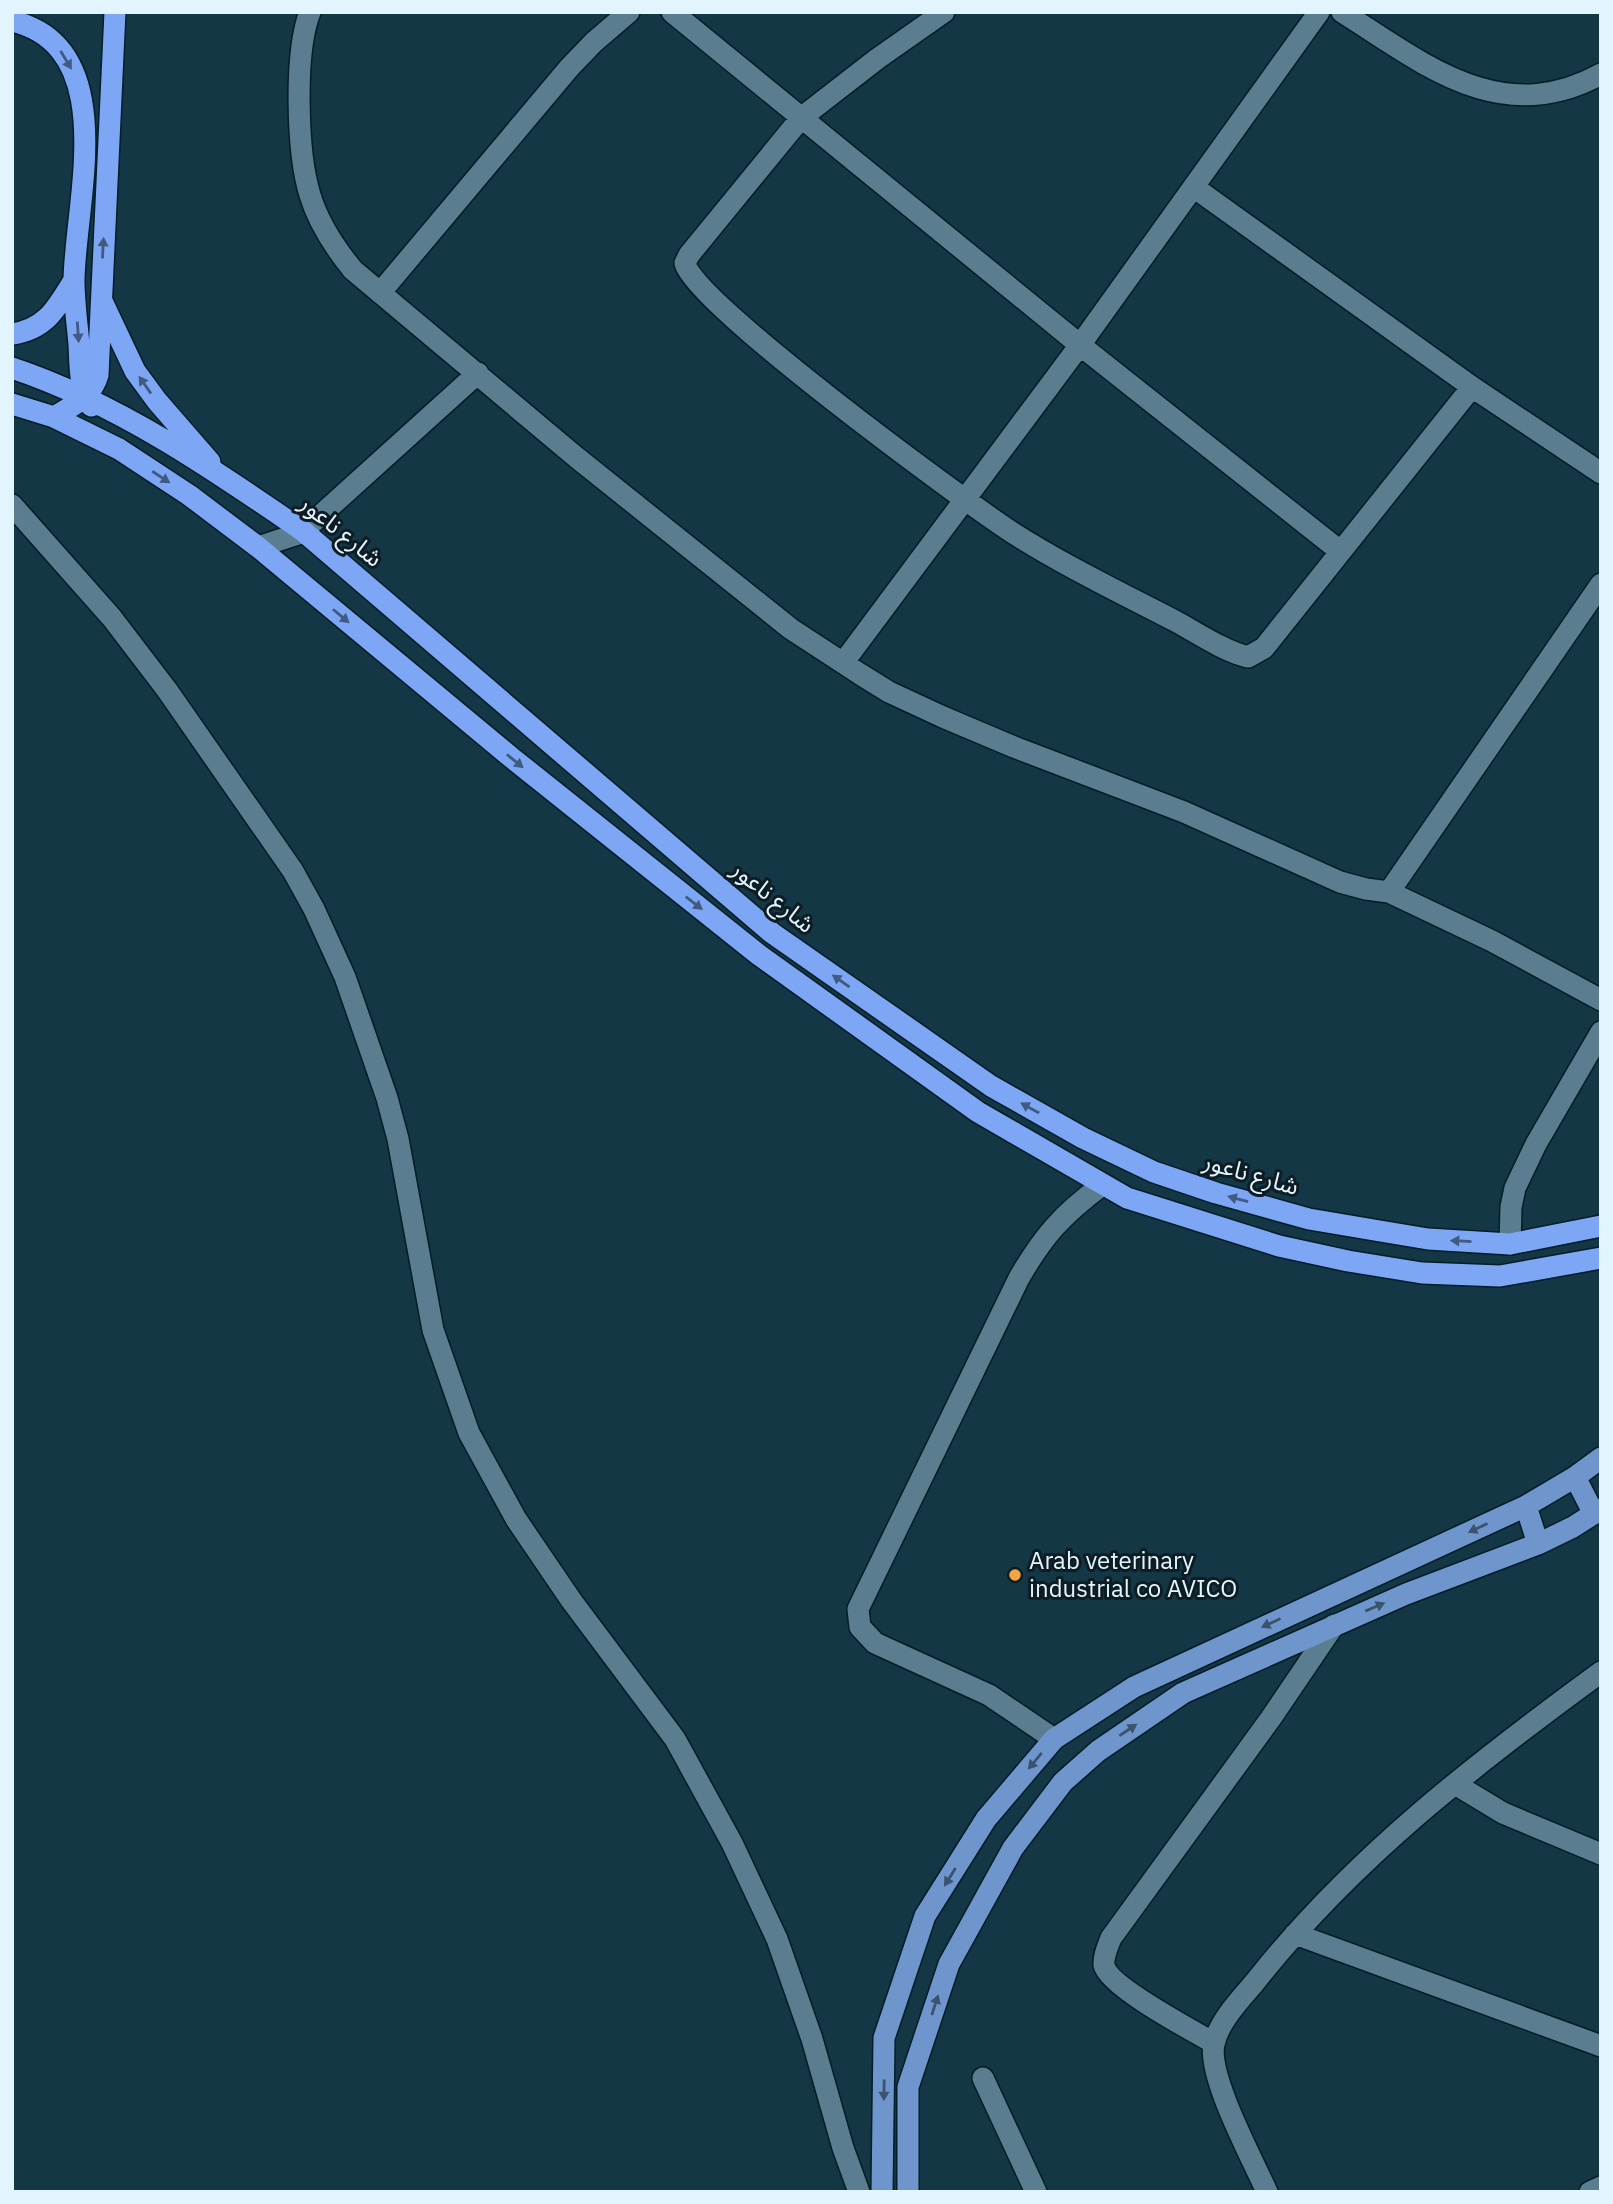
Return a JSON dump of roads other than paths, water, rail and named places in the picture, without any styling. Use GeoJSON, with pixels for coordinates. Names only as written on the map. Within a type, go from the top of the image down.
{"type":"FeatureCollection","features":[{"type":"Feature","properties":{"kind":"highway"},"geometry":{"type":"LineString","coordinates":[[54,417],[85,397],[96,384],[98,375],[115,12]]}},
{"type":"Feature","properties":{"kind":"highway"},"geometry":{"type":"LineString","coordinates":[[12,21],[29,25],[62,51],[79,87],[84,106],[85,166],[74,280],[81,372],[85,397],[119,449]]}},
{"type":"Feature","properties":{"kind":"highway"},"geometry":{"type":"LineString","coordinates":[[12,334],[34,329],[47,319],[74,280]]}},
{"type":"Feature","properties":{"kind":"highway"},"geometry":{"type":"LineString","coordinates":[[100,296],[135,371],[157,401],[220,474]]}},
{"type":"Feature","properties":{"kind":"highway","name":"شارع ناعور"},"geometry":{"type":"LineString","coordinates":[[12,368],[85,397],[220,474],[303,531],[772,933],[991,1086],[1083,1138],[1166,1176],[1309,1219],[1428,1239],[1510,1244],[1601,1226]]}},
{"type":"Feature","properties":{"kind":"highway"},"geometry":{"type":"LineString","coordinates":[[12,404],[54,417],[119,449],[189,495],[258,547],[512,758],[759,955],[978,1112],[1126,1198],[1279,1246],[1422,1273],[1500,1276],[1601,1258]]}},
{"type":"Feature","properties":{"kind":"highway"},"geometry":{"type":"LineString","coordinates":[[1422,1273],[1428,1239]]}},
{"type":"Feature","properties":{"kind":"main road"},"geometry":{"type":"LineString","coordinates":[[882,2192],[884,2038],[925,1916],[986,1819],[1054,1739],[1134,1687],[1526,1506],[1601,1458]]}},
{"type":"Feature","properties":{"kind":"main road"},"geometry":{"type":"LineString","coordinates":[[908,2192],[908,2087],[949,1964],[1013,1848],[1063,1782],[1098,1751],[1183,1693],[1406,1594],[1538,1544],[1598,1511],[1575,1477]]}},
{"type":"Feature","properties":{"kind":"main road"},"geometry":{"type":"LineString","coordinates":[[1526,1506],[1538,1544]]}},
{"type":"Feature","properties":{"kind":"street"},"geometry":{"type":"LineString","coordinates":[[310,12],[301,46],[299,70],[302,153],[310,195],[340,254],[353,270],[576,457],[791,629],[890,692],[1014,747],[1184,812],[1340,881],[1388,892],[1492,941],[1601,1000]]}},
{"type":"Feature","properties":{"kind":"street"},"geometry":{"type":"LineString","coordinates":[[380,293],[569,68],[629,12]]}},
{"type":"Feature","properties":{"kind":"street"},"geometry":{"type":"LineString","coordinates":[[672,12],[1080,345],[1340,551]]}},
{"type":"Feature","properties":{"kind":"street"},"geometry":{"type":"LineString","coordinates":[[944,12],[877,59],[801,118],[689,254],[685,267],[704,291],[763,344],[966,501],[1013,533],[1082,573],[1241,656],[1248,657],[1264,648],[1472,387]]}},
{"type":"Feature","properties":{"kind":"street"},"geometry":{"type":"LineString","coordinates":[[843,663],[966,501],[1320,12]]}},
{"type":"Feature","properties":{"kind":"street"},"geometry":{"type":"LineString","coordinates":[[1342,12],[1438,73],[1472,88],[1506,94],[1546,93],[1584,83],[1601,74]]}},
{"type":"Feature","properties":{"kind":"street"},"geometry":{"type":"LineString","coordinates":[[1195,188],[1472,387],[1601,473]]}},
{"type":"Feature","properties":{"kind":"street"},"geometry":{"type":"LineString","coordinates":[[258,547],[303,531],[478,373]]}},
{"type":"Feature","properties":{"kind":"street"},"geometry":{"type":"LineString","coordinates":[[12,505],[112,618],[167,690],[293,871],[314,909],[345,977],[387,1098],[398,1139],[433,1330],[469,1433],[516,1518],[550,1570],[675,1739],[732,1843],[777,1939],[812,2039],[843,2148],[859,2192]]}},
{"type":"Feature","properties":{"kind":"street"},"geometry":{"type":"LineString","coordinates":[[1388,892],[1601,584]]}},
{"type":"Feature","properties":{"kind":"street"},"geometry":{"type":"LineString","coordinates":[[1510,1244],[1510,1207],[1515,1188],[1536,1144],[1601,1032]]}},
{"type":"Feature","properties":{"kind":"street"},"geometry":{"type":"LineString","coordinates":[[1054,1739],[989,1695],[875,1643],[860,1627],[858,1609],[1019,1278],[1056,1222],[1102,1185]]}},
{"type":"Feature","properties":{"kind":"street"},"geometry":{"type":"LineString","coordinates":[[1214,2043],[1147,2003],[1112,1978],[1104,1965],[1106,1950],[1111,1938],[1271,1718],[1334,1625]]}},
{"type":"Feature","properties":{"kind":"street"},"geometry":{"type":"LineString","coordinates":[[1268,2192],[1244,2143],[1217,2076],[1214,2043],[1224,2022],[1295,1934],[1325,1900],[1364,1863],[1495,1750],[1601,1672]]}},
{"type":"Feature","properties":{"kind":"street"},"geometry":{"type":"LineString","coordinates":[[1455,1784],[1503,1813],[1601,1854]]}},
{"type":"Feature","properties":{"kind":"street"},"geometry":{"type":"LineString","coordinates":[[1295,1934],[1601,2046]]}},
{"type":"Feature","properties":{"kind":"street"},"geometry":{"type":"LineString","coordinates":[[983,2078],[1036,2192]]}},
{"type":"Feature","properties":{"kind":"street"},"geometry":{"type":"LineString","coordinates":[[1590,2192],[1601,2187]]}},
{"type":"Feature","properties":{"kind":"place","name":"Arab veterinary industrial co AVICO"},"geometry":{"type":"Point","coordinates":[1015,1575]}}]}
